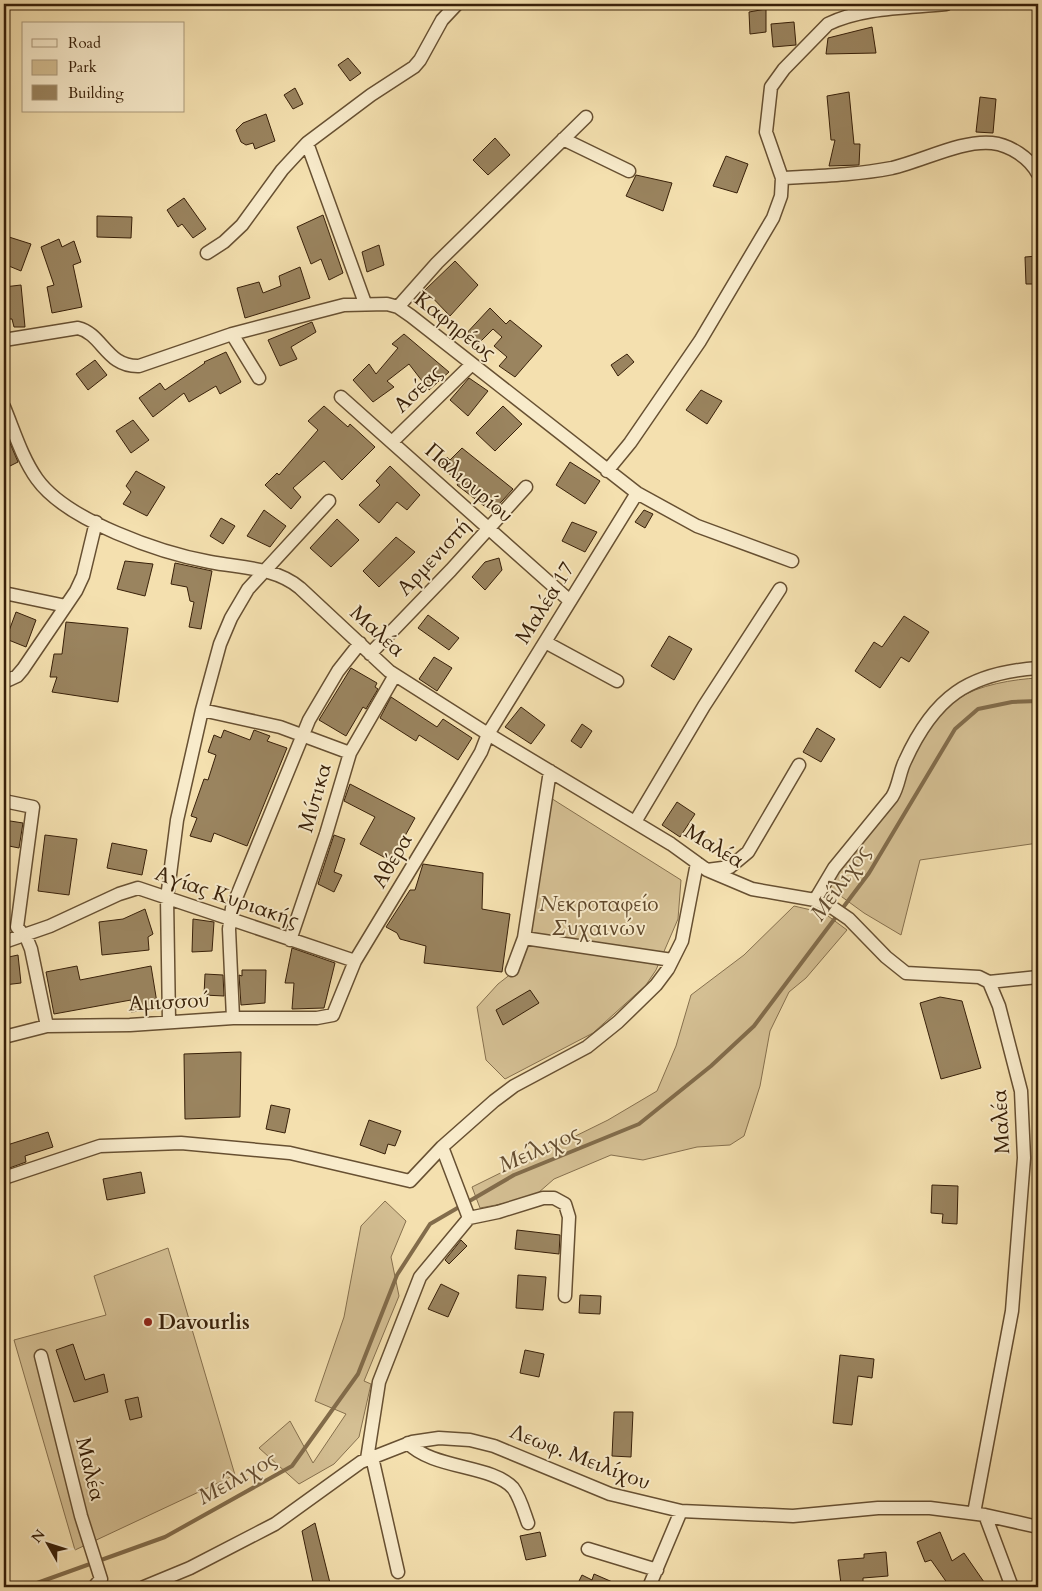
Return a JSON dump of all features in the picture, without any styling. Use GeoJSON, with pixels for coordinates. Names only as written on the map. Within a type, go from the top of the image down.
{"type":"FeatureCollection","features":[{"type":"Feature","properties":{"kind":"street"},"geometry":{"type":"LineString","coordinates":[[207,253],[230,238],[242,225],[282,170],[306,143],[371,95],[414,67],[420,60],[442,20],[457,4]]}},
{"type":"Feature","properties":{"kind":"street"},"geometry":{"type":"LineString","coordinates":[[606,471],[630,443],[720,307],[773,218],[781,196],[782,178],[768,143],[766,124],[771,87],[784,69],[828,24],[839,19],[866,13],[946,4]]}},
{"type":"Feature","properties":{"kind":"street"},"geometry":{"type":"LineString","coordinates":[[398,307],[410,291],[518,181],[586,117]]}},
{"type":"Feature","properties":{"kind":"street"},"geometry":{"type":"LineString","coordinates":[[563,139],[629,171]]}},
{"type":"Feature","properties":{"kind":"street"},"geometry":{"type":"LineString","coordinates":[[306,143],[364,302]]}},
{"type":"Feature","properties":{"kind":"street"},"geometry":{"type":"LineString","coordinates":[[782,178],[840,175],[892,168],[953,150],[990,143],[1000,145],[1019,154],[1030,163],[1038,174]]}},
{"type":"Feature","properties":{"kind":"street","name":"Καφηρέως"},"geometry":{"type":"LineString","coordinates":[[4,340],[78,328],[86,331],[116,360],[134,366],[150,363],[232,334],[327,308],[364,302],[398,307],[606,471],[637,493],[706,530],[792,561]]}},
{"type":"Feature","properties":{"kind":"street"},"geometry":{"type":"LineString","coordinates":[[232,334],[259,378]]}},
{"type":"Feature","properties":{"kind":"street","name":"Ασέας"},"geometry":{"type":"LineString","coordinates":[[392,442],[472,364]]}},
{"type":"Feature","properties":{"kind":"street","name":"Παλιουρίου"},"geometry":{"type":"LineString","coordinates":[[341,397],[490,527],[570,601]]}},
{"type":"Feature","properties":{"kind":"street","name":"Μαλέα"},"geometry":{"type":"LineString","coordinates":[[4,407],[28,464],[41,485],[64,504],[132,539],[171,553],[263,570],[293,582],[395,675],[488,734],[635,822],[702,866],[752,890],[815,900],[833,908],[847,917],[886,957],[906,973],[979,977],[989,982],[994,990],[1021,1091],[1024,1158],[1012,1311],[980,1514]]}},
{"type":"Feature","properties":{"kind":"street","name":"Αρμενιστή"},"geometry":{"type":"LineString","coordinates":[[370,654],[526,487]]}},
{"type":"Feature","properties":{"kind":"street","name":"Μαλέα 17"},"geometry":{"type":"LineString","coordinates":[[488,734],[637,493]]}},
{"type":"Feature","properties":{"kind":"street"},"geometry":{"type":"LineString","coordinates":[[169,1021],[167,898],[182,792],[220,644],[231,618],[248,589],[263,570],[330,501]]}},
{"type":"Feature","properties":{"kind":"street"},"geometry":{"type":"LineString","coordinates":[[4,682],[17,676],[24,669],[66,606],[83,576],[96,522]]}},
{"type":"Feature","properties":{"kind":"street"},"geometry":{"type":"LineString","coordinates":[[635,822],[704,706],[780,588]]}},
{"type":"Feature","properties":{"kind":"street"},"geometry":{"type":"LineString","coordinates":[[4,593],[66,606]]}},
{"type":"Feature","properties":{"kind":"street"},"geometry":{"type":"LineString","coordinates":[[545,642],[617,681]]}},
{"type":"Feature","properties":{"kind":"street"},"geometry":{"type":"LineString","coordinates":[[233,1018],[229,919],[232,908],[303,734],[328,688],[360,644]]}},
{"type":"Feature","properties":{"kind":"street"},"geometry":{"type":"LineString","coordinates":[[815,900],[834,868],[892,797],[897,789],[908,756],[938,706],[956,691],[967,685],[1015,670],[1038,668]]}},
{"type":"Feature","properties":{"kind":"street","name":"Μύτικα"},"geometry":{"type":"LineString","coordinates":[[290,940],[326,834],[350,753],[395,675]]}},
{"type":"Feature","properties":{"kind":"street"},"geometry":{"type":"LineString","coordinates":[[202,710],[251,720],[303,734],[350,753]]}},
{"type":"Feature","properties":{"kind":"street","name":"Αθέρα"},"geometry":{"type":"LineString","coordinates":[[336,1011],[355,961],[481,752],[488,734]]}},
{"type":"Feature","properties":{"kind":"street"},"geometry":{"type":"LineString","coordinates":[[4,1178],[100,1146],[181,1143],[290,1153],[408,1182],[442,1147],[505,1092],[573,1056],[603,1035],[656,986],[682,940],[702,866],[730,867],[748,852],[799,765]]}},
{"type":"Feature","properties":{"kind":"street"},"geometry":{"type":"LineString","coordinates":[[512,970],[524,938],[550,771]]}},
{"type":"Feature","properties":{"kind":"street"},"geometry":{"type":"LineString","coordinates":[[4,802],[33,807],[17,923],[31,949],[47,1026]]}},
{"type":"Feature","properties":{"kind":"street","name":"Αγίας Κυριακής"},"geometry":{"type":"LineString","coordinates":[[4,942],[66,920],[130,890],[145,890],[355,961]]}},
{"type":"Feature","properties":{"kind":"street"},"geometry":{"type":"LineString","coordinates":[[524,938],[672,960]]}},
{"type":"Feature","properties":{"kind":"street"},"geometry":{"type":"LineString","coordinates":[[989,982],[1038,977]]}},
{"type":"Feature","properties":{"kind":"street","name":"Αμισσού"},"geometry":{"type":"LineString","coordinates":[[4,1037],[47,1026],[130,1025],[233,1018],[317,1018],[330,1017],[336,1011]]}},
{"type":"Feature","properties":{"kind":"street"},"geometry":{"type":"LineString","coordinates":[[442,1147],[468,1215]]}},
{"type":"Feature","properties":{"kind":"street"},"geometry":{"type":"LineString","coordinates":[[398,1572],[370,1458],[379,1382],[420,1277],[468,1215],[498,1212],[543,1198],[554,1198],[567,1207],[565,1296]]}},
{"type":"Feature","properties":{"kind":"street","name":"Μαλέα"},"geometry":{"type":"LineString","coordinates":[[41,1356],[81,1516],[91,1545],[98,1583]]}},
{"type":"Feature","properties":{"kind":"street","name":"Λεωφ. Μειλίχου"},"geometry":{"type":"LineString","coordinates":[[144,1587],[190,1568],[276,1524],[344,1473],[370,1458],[408,1443],[446,1438],[476,1442],[501,1449],[610,1494],[657,1507],[681,1511],[793,1516],[903,1507],[980,1514],[1038,1527]]}},
{"type":"Feature","properties":{"kind":"street"},"geometry":{"type":"LineString","coordinates":[[408,1443],[419,1453],[485,1474],[507,1484],[516,1492],[528,1523]]}},
{"type":"Feature","properties":{"kind":"street"},"geometry":{"type":"LineString","coordinates":[[649,1587],[681,1511]]}},
{"type":"Feature","properties":{"kind":"street"},"geometry":{"type":"LineString","coordinates":[[980,1514],[1012,1587]]}},
{"type":"Feature","properties":{"kind":"street"},"geometry":{"type":"LineString","coordinates":[[588,1549],[657,1570]]}},
{"type":"Feature","properties":{"kind":"green space"},"geometry":{"type":"Polygon","coordinates":[[[1038,678],[1038,843],[920,860],[901,935],[864,913],[827,886],[888,799],[928,731],[949,706],[966,694],[986,686],[1008,681],[1038,678]]]}},
{"type":"Feature","properties":{"kind":"green space","name":"Νεκροταφείο Συχαινών"},"geometry":{"type":"Polygon","coordinates":[[[546,795],[681,880],[678,919],[656,970],[646,985],[593,1033],[505,1079],[486,1060],[477,1007],[498,984],[516,970],[546,795]]]}},
{"type":"Feature","properties":{"kind":"green space"},"geometry":{"type":"Polygon","coordinates":[[[794,906],[824,913],[847,930],[806,978],[789,992],[770,1031],[760,1086],[744,1136],[730,1145],[697,1147],[643,1160],[611,1155],[554,1179],[538,1193],[517,1201],[480,1208],[472,1187],[608,1120],[657,1091],[676,1046],[691,995],[744,955],[794,906]]]}},
{"type":"Feature","properties":{"kind":"green space"},"geometry":{"type":"Polygon","coordinates":[[[385,1201],[406,1221],[391,1257],[399,1296],[364,1381],[371,1384],[359,1437],[334,1464],[299,1484],[259,1448],[290,1421],[313,1463],[346,1414],[315,1401],[344,1317],[361,1226],[385,1201]]]}},
{"type":"Feature","properties":{"kind":"green space"},"geometry":{"type":"Polygon","coordinates":[[[168,1248],[235,1475],[75,1550],[14,1340],[106,1315],[94,1276],[168,1248]]]}},
{"type":"Feature","properties":{"kind":"building"},"geometry":{"type":"Polygon","coordinates":[[[766,9],[766,32],[750,34],[749,12],[766,9]]]}},
{"type":"Feature","properties":{"kind":"building"},"geometry":{"type":"Polygon","coordinates":[[[794,22],[796,45],[773,47],[771,24],[794,22]]]}},
{"type":"Feature","properties":{"kind":"building"},"geometry":{"type":"Polygon","coordinates":[[[872,27],[876,53],[826,54],[828,38],[872,27]]]}},
{"type":"Feature","properties":{"kind":"building"},"geometry":{"type":"Polygon","coordinates":[[[348,58],[361,73],[350,81],[338,65],[348,58]]]}},
{"type":"Feature","properties":{"kind":"building"},"geometry":{"type":"Polygon","coordinates":[[[295,88],[303,104],[293,109],[284,95],[295,88]]]}},
{"type":"Feature","properties":{"kind":"building"},"geometry":{"type":"Polygon","coordinates":[[[849,92],[854,144],[860,144],[859,165],[829,166],[835,140],[831,140],[827,96],[849,92]]]}},
{"type":"Feature","properties":{"kind":"building"},"geometry":{"type":"Polygon","coordinates":[[[980,97],[996,99],[993,133],[976,132],[980,97]]]}},
{"type":"Feature","properties":{"kind":"building"},"geometry":{"type":"Polygon","coordinates":[[[266,114],[275,141],[255,149],[253,143],[246,145],[241,142],[236,130],[243,123],[266,114]]]}},
{"type":"Feature","properties":{"kind":"building"},"geometry":{"type":"Polygon","coordinates":[[[495,138],[510,155],[488,175],[473,160],[495,138]]]}},
{"type":"Feature","properties":{"kind":"building"},"geometry":{"type":"Polygon","coordinates":[[[726,156],[748,164],[737,193],[713,186],[726,156]]]}},
{"type":"Feature","properties":{"kind":"building"},"geometry":{"type":"Polygon","coordinates":[[[636,175],[672,183],[663,211],[626,196],[636,175]]]}},
{"type":"Feature","properties":{"kind":"building"},"geometry":{"type":"Polygon","coordinates":[[[184,198],[206,229],[193,238],[182,224],[178,227],[167,210],[184,198]]]}},
{"type":"Feature","properties":{"kind":"building"},"geometry":{"type":"Polygon","coordinates":[[[323,215],[343,273],[329,280],[321,259],[311,264],[297,227],[323,215]]]}},
{"type":"Feature","properties":{"kind":"building"},"geometry":{"type":"Polygon","coordinates":[[[97,216],[132,217],[131,238],[97,237],[97,216]]]}},
{"type":"Feature","properties":{"kind":"building"},"geometry":{"type":"Polygon","coordinates":[[[9,237],[31,244],[21,271],[4,264],[4,253],[9,237]]]}},
{"type":"Feature","properties":{"kind":"building"},"geometry":{"type":"Polygon","coordinates":[[[59,239],[62,247],[74,241],[81,262],[73,265],[82,307],[52,313],[47,287],[54,285],[41,247],[59,239]]]}},
{"type":"Feature","properties":{"kind":"building"},"geometry":{"type":"Polygon","coordinates":[[[379,245],[384,265],[367,272],[362,252],[379,245]]]}},
{"type":"Feature","properties":{"kind":"building"},"geometry":{"type":"Polygon","coordinates":[[[1038,256],[1038,284],[1026,284],[1025,257],[1038,256]]]}},
{"type":"Feature","properties":{"kind":"building"},"geometry":{"type":"Polygon","coordinates":[[[455,261],[478,285],[450,316],[425,290],[455,261]]]}},
{"type":"Feature","properties":{"kind":"building"},"geometry":{"type":"Polygon","coordinates":[[[300,267],[310,298],[245,318],[237,288],[259,282],[263,293],[281,286],[279,276],[300,267]]]}},
{"type":"Feature","properties":{"kind":"building"},"geometry":{"type":"Polygon","coordinates":[[[21,285],[25,327],[14,327],[12,319],[4,319],[4,287],[21,285]]]}},
{"type":"Feature","properties":{"kind":"building"},"geometry":{"type":"Polygon","coordinates":[[[490,308],[506,324],[510,320],[542,346],[515,377],[499,366],[507,357],[494,346],[502,337],[493,329],[474,348],[463,337],[490,308]]]}},
{"type":"Feature","properties":{"kind":"building"},"geometry":{"type":"Polygon","coordinates":[[[312,322],[316,332],[291,347],[297,359],[280,366],[268,340],[312,322]]]}},
{"type":"Feature","properties":{"kind":"building"},"geometry":{"type":"Polygon","coordinates":[[[404,334],[449,372],[429,390],[409,364],[387,381],[394,387],[373,402],[353,380],[369,364],[376,374],[398,348],[392,344],[404,334]]]}},
{"type":"Feature","properties":{"kind":"building"},"geometry":{"type":"Polygon","coordinates":[[[226,352],[241,382],[220,394],[216,386],[189,402],[184,393],[153,417],[139,398],[160,383],[165,390],[204,362],[226,352]]]}},
{"type":"Feature","properties":{"kind":"building"},"geometry":{"type":"Polygon","coordinates":[[[627,354],[634,362],[618,376],[611,365],[627,354]]]}},
{"type":"Feature","properties":{"kind":"building"},"geometry":{"type":"Polygon","coordinates":[[[95,360],[107,375],[88,390],[76,374],[95,360]]]}},
{"type":"Feature","properties":{"kind":"building"},"geometry":{"type":"Polygon","coordinates":[[[469,378],[488,391],[468,416],[450,400],[469,378]]]}},
{"type":"Feature","properties":{"kind":"building"},"geometry":{"type":"Polygon","coordinates":[[[701,390],[722,401],[707,424],[686,410],[701,390]]]}},
{"type":"Feature","properties":{"kind":"building"},"geometry":{"type":"Polygon","coordinates":[[[324,406],[348,427],[350,424],[375,447],[342,480],[324,461],[293,488],[301,497],[291,509],[265,485],[277,473],[279,475],[318,430],[308,421],[324,406]]]}},
{"type":"Feature","properties":{"kind":"building"},"geometry":{"type":"Polygon","coordinates":[[[503,406],[522,424],[495,451],[476,433],[503,406]]]}},
{"type":"Feature","properties":{"kind":"building"},"geometry":{"type":"Polygon","coordinates":[[[133,420],[149,440],[131,453],[116,431],[133,420]]]}},
{"type":"Feature","properties":{"kind":"building"},"geometry":{"type":"Polygon","coordinates":[[[4,429],[18,462],[4,469],[4,429]]]}},
{"type":"Feature","properties":{"kind":"building"},"geometry":{"type":"Polygon","coordinates":[[[462,448],[513,489],[492,512],[457,485],[459,482],[440,466],[447,457],[450,460],[462,448]]]}},
{"type":"Feature","properties":{"kind":"building"},"geometry":{"type":"Polygon","coordinates":[[[570,462],[600,481],[585,504],[556,485],[570,462]]]}},
{"type":"Feature","properties":{"kind":"building"},"geometry":{"type":"Polygon","coordinates":[[[390,466],[420,495],[407,510],[397,502],[379,523],[359,505],[380,485],[376,481],[390,466]]]}},
{"type":"Feature","properties":{"kind":"building"},"geometry":{"type":"Polygon","coordinates":[[[136,471],[165,487],[147,516],[123,504],[131,492],[126,486],[136,471]]]}},
{"type":"Feature","properties":{"kind":"building"},"geometry":{"type":"Polygon","coordinates":[[[264,510],[286,526],[270,547],[247,536],[264,510]]]}},
{"type":"Feature","properties":{"kind":"building"},"geometry":{"type":"Polygon","coordinates":[[[644,510],[653,514],[645,528],[635,522],[644,510]]]}},
{"type":"Feature","properties":{"kind":"building"},"geometry":{"type":"Polygon","coordinates":[[[221,518],[235,526],[223,544],[210,536],[221,518]]]}},
{"type":"Feature","properties":{"kind":"building"},"geometry":{"type":"Polygon","coordinates":[[[337,519],[359,540],[331,567],[310,548],[337,519]]]}},
{"type":"Feature","properties":{"kind":"building"},"geometry":{"type":"Polygon","coordinates":[[[572,522],[597,532],[585,552],[562,541],[572,522]]]}},
{"type":"Feature","properties":{"kind":"building"},"geometry":{"type":"Polygon","coordinates":[[[396,537],[415,552],[379,587],[363,571],[396,537]]]}},
{"type":"Feature","properties":{"kind":"building"},"geometry":{"type":"Polygon","coordinates":[[[499,558],[502,570],[485,590],[472,577],[485,562],[499,558]]]}},
{"type":"Feature","properties":{"kind":"building"},"geometry":{"type":"Polygon","coordinates":[[[125,561],[153,564],[145,596],[117,589],[125,561]]]}},
{"type":"Feature","properties":{"kind":"building"},"geometry":{"type":"Polygon","coordinates":[[[175,563],[212,571],[201,629],[189,627],[194,602],[190,601],[187,587],[171,584],[175,563]]]}},
{"type":"Feature","properties":{"kind":"building"},"geometry":{"type":"Polygon","coordinates":[[[16,612],[36,620],[26,647],[6,639],[16,612]]]}},
{"type":"Feature","properties":{"kind":"building"},"geometry":{"type":"Polygon","coordinates":[[[428,615],[459,638],[449,650],[418,628],[428,615]]]}},
{"type":"Feature","properties":{"kind":"building"},"geometry":{"type":"Polygon","coordinates":[[[904,616],[929,632],[909,662],[901,657],[880,688],[855,671],[874,642],[882,647],[904,616]]]}},
{"type":"Feature","properties":{"kind":"building"},"geometry":{"type":"Polygon","coordinates":[[[66,622],[128,628],[118,702],[52,692],[57,677],[50,677],[54,654],[62,654],[66,622]]]}},
{"type":"Feature","properties":{"kind":"building"},"geometry":{"type":"Polygon","coordinates":[[[669,636],[692,649],[674,680],[651,666],[669,636]]]}},
{"type":"Feature","properties":{"kind":"building"},"geometry":{"type":"Polygon","coordinates":[[[434,657],[452,668],[437,691],[419,679],[434,657]]]}},
{"type":"Feature","properties":{"kind":"building"},"geometry":{"type":"Polygon","coordinates":[[[351,668],[377,683],[375,687],[378,689],[366,709],[363,707],[346,736],[319,720],[351,668]]]}},
{"type":"Feature","properties":{"kind":"building"},"geometry":{"type":"Polygon","coordinates":[[[391,697],[437,727],[443,719],[472,738],[458,760],[419,735],[416,741],[380,718],[391,697]]]}},
{"type":"Feature","properties":{"kind":"building"},"geometry":{"type":"Polygon","coordinates":[[[521,707],[545,725],[531,744],[505,727],[521,707]]]}},
{"type":"Feature","properties":{"kind":"building"},"geometry":{"type":"Polygon","coordinates":[[[582,724],[592,731],[581,748],[571,741],[582,724]]]}},
{"type":"Feature","properties":{"kind":"building"},"geometry":{"type":"Polygon","coordinates":[[[817,728],[835,739],[821,762],[803,752],[817,728]]]}},
{"type":"Feature","properties":{"kind":"building"},"geometry":{"type":"Polygon","coordinates":[[[224,730],[250,740],[254,730],[270,736],[267,741],[287,748],[247,846],[214,833],[211,842],[190,836],[197,818],[191,816],[204,779],[208,780],[216,755],[208,752],[214,735],[221,738],[224,730]]]}},
{"type":"Feature","properties":{"kind":"building"},"geometry":{"type":"Polygon","coordinates":[[[350,784],[415,818],[391,861],[360,844],[375,817],[344,801],[350,784]]]}},
{"type":"Feature","properties":{"kind":"building"},"geometry":{"type":"Polygon","coordinates":[[[677,802],[695,814],[680,837],[662,825],[677,802]]]}},
{"type":"Feature","properties":{"kind":"building"},"geometry":{"type":"Polygon","coordinates":[[[4,820],[23,823],[19,848],[4,845],[4,820]]]}},
{"type":"Feature","properties":{"kind":"building"},"geometry":{"type":"Polygon","coordinates":[[[45,835],[77,839],[69,895],[38,891],[45,835]]]}},
{"type":"Feature","properties":{"kind":"building"},"geometry":{"type":"Polygon","coordinates":[[[334,835],[345,839],[334,872],[342,875],[334,892],[318,884],[334,835]]]}},
{"type":"Feature","properties":{"kind":"building"},"geometry":{"type":"Polygon","coordinates":[[[112,843],[147,850],[142,875],[107,868],[112,843]]]}},
{"type":"Feature","properties":{"kind":"building"},"geometry":{"type":"Polygon","coordinates":[[[423,864],[483,873],[482,909],[510,914],[502,972],[424,963],[426,946],[400,939],[397,933],[386,927],[410,890],[415,890],[423,864]]]}},
{"type":"Feature","properties":{"kind":"building"},"geometry":{"type":"Polygon","coordinates":[[[145,909],[153,934],[148,937],[149,950],[102,955],[99,922],[123,919],[145,909]]]}},
{"type":"Feature","properties":{"kind":"building"},"geometry":{"type":"Polygon","coordinates":[[[193,919],[214,922],[212,951],[192,952],[193,919]]]}},
{"type":"Feature","properties":{"kind":"building"},"geometry":{"type":"Polygon","coordinates":[[[292,948],[335,963],[324,1008],[292,1009],[294,983],[285,983],[292,948]]]}},
{"type":"Feature","properties":{"kind":"building"},"geometry":{"type":"Polygon","coordinates":[[[18,955],[21,983],[4,985],[4,958],[18,955]]]}},
{"type":"Feature","properties":{"kind":"building"},"geometry":{"type":"Polygon","coordinates":[[[77,966],[80,980],[151,966],[158,1009],[131,1012],[131,1000],[54,1014],[46,972],[77,966]]]}},
{"type":"Feature","properties":{"kind":"building"},"geometry":{"type":"Polygon","coordinates":[[[242,970],[266,970],[265,1003],[241,1005],[239,975],[242,976],[242,970]]]}},
{"type":"Feature","properties":{"kind":"building"},"geometry":{"type":"Polygon","coordinates":[[[205,974],[223,975],[224,996],[204,995],[205,974]]]}},
{"type":"Feature","properties":{"kind":"building"},"geometry":{"type":"Polygon","coordinates":[[[530,990],[539,1003],[503,1025],[496,1010],[530,990]]]}},
{"type":"Feature","properties":{"kind":"building"},"geometry":{"type":"Polygon","coordinates":[[[940,997],[962,1001],[981,1068],[941,1079],[920,1003],[940,997]]]}},
{"type":"Feature","properties":{"kind":"building"},"geometry":{"type":"Polygon","coordinates":[[[241,1052],[240,1117],[185,1119],[184,1054],[241,1052]]]}},
{"type":"Feature","properties":{"kind":"building"},"geometry":{"type":"Polygon","coordinates":[[[271,1105],[290,1109],[285,1133],[266,1129],[271,1105]]]}},
{"type":"Feature","properties":{"kind":"building"},"geometry":{"type":"Polygon","coordinates":[[[369,1120],[401,1131],[395,1146],[388,1144],[385,1154],[360,1145],[369,1120]]]}},
{"type":"Feature","properties":{"kind":"building"},"geometry":{"type":"Polygon","coordinates":[[[48,1132],[53,1147],[25,1156],[26,1162],[4,1170],[4,1146],[48,1132]]]}},
{"type":"Feature","properties":{"kind":"building"},"geometry":{"type":"Polygon","coordinates":[[[141,1172],[145,1193],[107,1200],[103,1179],[141,1172]]]}},
{"type":"Feature","properties":{"kind":"building"},"geometry":{"type":"Polygon","coordinates":[[[932,1185],[958,1186],[957,1224],[942,1223],[943,1214],[931,1213],[932,1185]]]}},
{"type":"Feature","properties":{"kind":"building"},"geometry":{"type":"Polygon","coordinates":[[[517,1230],[560,1235],[559,1254],[515,1249],[517,1230]]]}},
{"type":"Feature","properties":{"kind":"building"},"geometry":{"type":"Polygon","coordinates":[[[461,1240],[467,1246],[449,1264],[445,1260],[461,1240]]]}},
{"type":"Feature","properties":{"kind":"building"},"geometry":{"type":"Polygon","coordinates":[[[518,1275],[546,1277],[543,1310],[516,1308],[518,1275]]]}},
{"type":"Feature","properties":{"kind":"building"},"geometry":{"type":"Polygon","coordinates":[[[441,1284],[459,1293],[448,1317],[428,1309],[441,1284]]]}},
{"type":"Feature","properties":{"kind":"building"},"geometry":{"type":"Polygon","coordinates":[[[580,1295],[601,1296],[600,1314],[579,1313],[580,1295]]]}},
{"type":"Feature","properties":{"kind":"building"},"geometry":{"type":"Polygon","coordinates":[[[73,1344],[85,1380],[104,1374],[108,1392],[74,1402],[56,1350],[73,1344]]]}},
{"type":"Feature","properties":{"kind":"building"},"geometry":{"type":"Polygon","coordinates":[[[525,1350],[544,1354],[539,1377],[520,1373],[525,1350]]]}},
{"type":"Feature","properties":{"kind":"building"},"geometry":{"type":"Polygon","coordinates":[[[840,1355],[874,1359],[872,1378],[858,1376],[852,1425],[833,1423],[840,1355]]]}},
{"type":"Feature","properties":{"kind":"building"},"geometry":{"type":"Polygon","coordinates":[[[138,1397],[142,1417],[130,1420],[125,1400],[138,1397]]]}},
{"type":"Feature","properties":{"kind":"building"},"geometry":{"type":"Polygon","coordinates":[[[614,1412],[633,1412],[631,1457],[612,1456],[614,1412]]]}},
{"type":"Feature","properties":{"kind":"building"},"geometry":{"type":"Polygon","coordinates":[[[315,1523],[331,1587],[314,1587],[302,1531],[315,1523]]]}},
{"type":"Feature","properties":{"kind":"building"},"geometry":{"type":"Polygon","coordinates":[[[540,1532],[546,1556],[526,1560],[520,1536],[540,1532]]]}},
{"type":"Feature","properties":{"kind":"building"},"geometry":{"type":"Polygon","coordinates":[[[940,1532],[952,1561],[964,1553],[984,1582],[977,1587],[950,1587],[931,1560],[925,1562],[917,1542],[940,1532]]]}},
{"type":"Feature","properties":{"kind":"building"},"geometry":{"type":"Polygon","coordinates":[[[886,1552],[888,1576],[863,1578],[863,1582],[841,1584],[838,1560],[864,1558],[864,1554],[886,1552]]]}},
{"type":"Feature","properties":{"kind":"building"},"geometry":{"type":"Polygon","coordinates":[[[594,1574],[624,1587],[576,1587],[582,1575],[592,1580],[594,1574]]]}},
{"type":"Feature","properties":{"kind":"waterway","name":"Μείλιχος"},"geometry":{"type":"LineString","coordinates":[[26,1587],[165,1537],[292,1466],[358,1374],[397,1275],[430,1224],[514,1175],[639,1124],[711,1066],[754,1026],[869,873],[955,729],[978,709],[1012,702],[1038,701]]}},
{"type":"Feature","properties":{"kind":"place","name":"Davourlis"},"geometry":{"type":"Point","coordinates":[148,1322]}}]}
